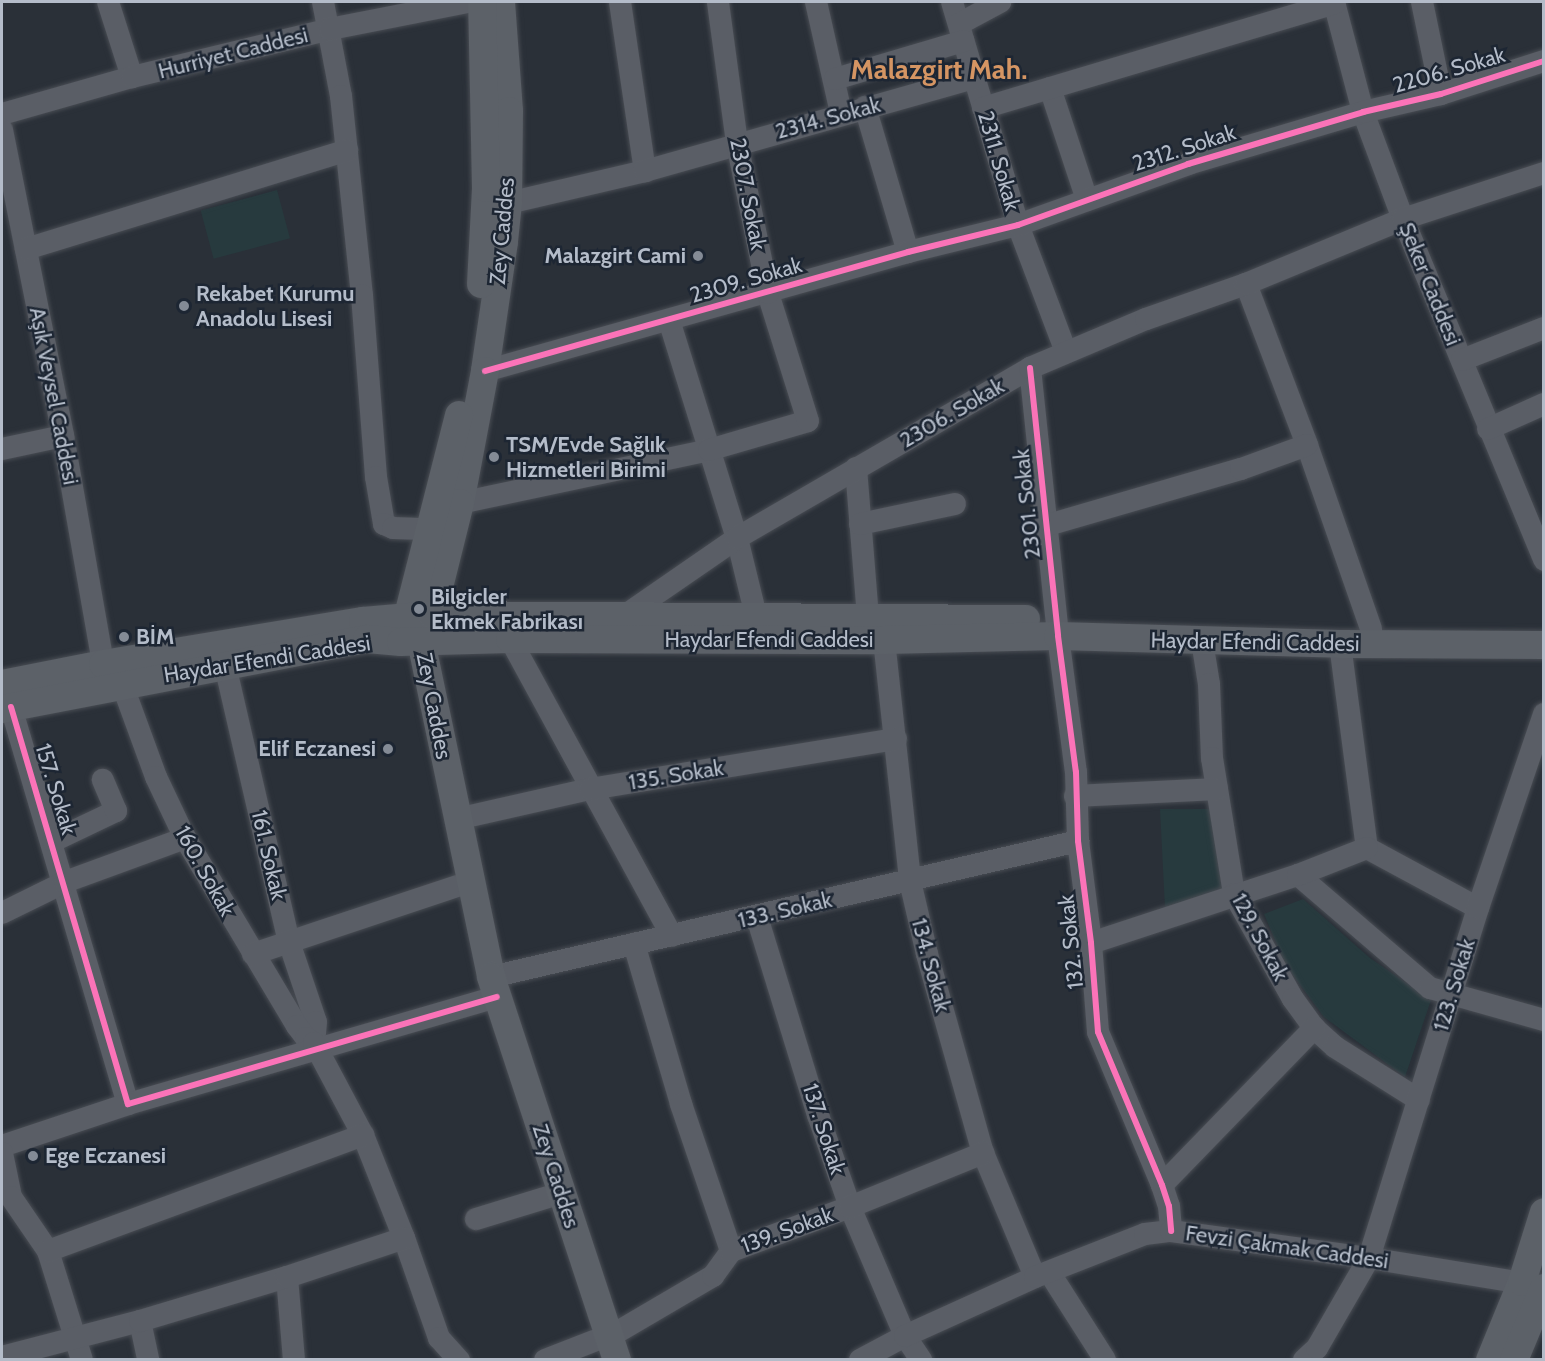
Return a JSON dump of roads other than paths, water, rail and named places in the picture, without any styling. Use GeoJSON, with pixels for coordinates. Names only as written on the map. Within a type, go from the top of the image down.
{"type":"FeatureCollection","features":[{"type":"Feature","properties":{"kind":"main road","name":"Zey Caddes"},"geometry":{"type":"LineString","coordinates":[[482,2],[486,188],[480,303],[460,410],[430,529],[416,629],[457,886],[605,1349]]}},
{"type":"Feature","properties":{"kind":"main road","name":"Zey Caddes"},"geometry":{"type":"LineString","coordinates":[[501,2],[509,111],[508,203],[485,372],[460,503],[416,629],[491,991],[548,1197],[605,1349]]}},
{"type":"Feature","properties":{"kind":"main road","name":"Haydar Efendi Caddesi"},"geometry":{"type":"LineString","coordinates":[[4,693],[122,684],[416,629],[627,614],[868,616],[1057,628],[1203,641],[1544,645]]}},
{"type":"Feature","properties":{"kind":"main road","name":"Haydar Efendi Caddesi"},"geometry":{"type":"LineString","coordinates":[[4,693],[103,664],[363,621],[510,639],[884,640],[1057,628],[1544,631]]}},
{"type":"Feature","properties":{"kind":"main road"},"geometry":{"type":"LineString","coordinates":[[1514,1359],[1536,1286],[1544,1212]]}},
{"type":"Feature","properties":{"kind":"main road"},"geometry":{"type":"LineString","coordinates":[[1490,1359],[1536,1286]]}},
{"type":"Feature","properties":{"kind":"street"},"geometry":{"type":"LineString","coordinates":[[108,2],[132,77]]}},
{"type":"Feature","properties":{"kind":"street"},"geometry":{"type":"LineString","coordinates":[[323,2],[330,29],[347,150],[362,295],[376,477],[384,524],[393,528],[430,529]]}},
{"type":"Feature","properties":{"kind":"street","name":"Hurriyet Caddesi"},"geometry":{"type":"LineString","coordinates":[[2,114],[132,77],[330,29],[468,2]]}},
{"type":"Feature","properties":{"kind":"street"},"geometry":{"type":"LineString","coordinates":[[620,2],[645,171]]}},
{"type":"Feature","properties":{"kind":"street","name":"2307. Sokak"},"geometry":{"type":"LineString","coordinates":[[709,450],[808,421],[768,293],[737,142],[718,2]]}},
{"type":"Feature","properties":{"kind":"street"},"geometry":{"type":"LineString","coordinates":[[816,2],[841,113]]}},
{"type":"Feature","properties":{"kind":"street","name":"2311. Sokak"},"geometry":{"type":"LineString","coordinates":[[952,2],[1018,225],[1066,352]]}},
{"type":"Feature","properties":{"kind":"street"},"geometry":{"type":"LineString","coordinates":[[835,79],[961,33],[1000,2]]}},
{"type":"Feature","properties":{"kind":"street"},"geometry":{"type":"LineString","coordinates":[[983,108],[1335,2]]}},
{"type":"Feature","properties":{"kind":"street","name":"Şeker Caddesi"},"geometry":{"type":"LineString","coordinates":[[1335,2],[1363,112],[1403,219],[1544,560]]}},
{"type":"Feature","properties":{"kind":"street"},"geometry":{"type":"LineString","coordinates":[[1422,2],[1441,94]]}},
{"type":"Feature","properties":{"kind":"street","name":"2206. Sokak"},"geometry":{"type":"LineString","coordinates":[[1363,112],[1441,94],[1544,62]]}},
{"type":"Feature","properties":{"kind":"street","name":"2314. Sokak"},"geometry":{"type":"LineString","coordinates":[[508,203],[645,171],[737,142],[973,78]]}},
{"type":"Feature","properties":{"kind":"street"},"geometry":{"type":"LineString","coordinates":[[1050,88],[1087,200]]}},
{"type":"Feature","properties":{"kind":"street"},"geometry":{"type":"LineString","coordinates":[[865,107],[908,252]]}},
{"type":"Feature","properties":{"kind":"street","name":"2312. Sokak"},"geometry":{"type":"LineString","coordinates":[[1018,225],[1188,164],[1363,112]]}},
{"type":"Feature","properties":{"kind":"street","name":"Aşık Veysel Caddesi"},"geometry":{"type":"LineString","coordinates":[[2,130],[63,436],[103,664]]}},
{"type":"Feature","properties":{"kind":"street"},"geometry":{"type":"LineString","coordinates":[[26,249],[347,150]]}},
{"type":"Feature","properties":{"kind":"street","name":"2306. Sokak"},"geometry":{"type":"LineString","coordinates":[[627,614],[737,537],[1030,368],[1066,352],[1246,284],[1403,219],[1544,173]]}},
{"type":"Feature","properties":{"kind":"street","name":"2309. Sokak"},"geometry":{"type":"LineString","coordinates":[[485,372],[908,252],[1018,225]]}},
{"type":"Feature","properties":{"kind":"street"},"geometry":{"type":"LineString","coordinates":[[1246,284],[1307,445],[1371,629]]}},
{"type":"Feature","properties":{"kind":"street"},"geometry":{"type":"LineString","coordinates":[[669,320],[737,537],[756,615]]}},
{"type":"Feature","properties":{"kind":"street"},"geometry":{"type":"LineString","coordinates":[[1462,360],[1544,328]]}},
{"type":"Feature","properties":{"kind":"street","name":"2301. Sokak"},"geometry":{"type":"LineString","coordinates":[[1030,368],[1057,628]]}},
{"type":"Feature","properties":{"kind":"street"},"geometry":{"type":"LineString","coordinates":[[1488,429],[1544,404]]}},
{"type":"Feature","properties":{"kind":"street"},"geometry":{"type":"LineString","coordinates":[[2,449],[63,436]]}},
{"type":"Feature","properties":{"kind":"street"},"geometry":{"type":"LineString","coordinates":[[1048,525],[1241,469],[1307,445]]}},
{"type":"Feature","properties":{"kind":"street"},"geometry":{"type":"LineString","coordinates":[[460,503],[709,450]]}},
{"type":"Feature","properties":{"kind":"street"},"geometry":{"type":"LineString","coordinates":[[856,468],[868,616]]}},
{"type":"Feature","properties":{"kind":"street"},"geometry":{"type":"LineString","coordinates":[[860,524],[955,504]]}},
{"type":"Feature","properties":{"kind":"street","name":"132. Sokak"},"geometry":{"type":"LineString","coordinates":[[1057,628],[1076,772],[1078,841],[1091,943],[1098,1032],[1162,1185],[1169,1206],[1171,1231]]}},
{"type":"Feature","properties":{"kind":"street"},"geometry":{"type":"LineString","coordinates":[[510,639],[672,936]]}},
{"type":"Feature","properties":{"kind":"street","name":"134. Sokak"},"geometry":{"type":"LineString","coordinates":[[884,640],[910,881],[927,954],[982,1153],[1042,1274],[1105,1359]]}},
{"type":"Feature","properties":{"kind":"street","name":"129. Sokak"},"geometry":{"type":"LineString","coordinates":[[1203,641],[1209,684],[1212,758],[1234,894],[1293,999],[1314,1028],[1335,1047],[1419,1100]]}},
{"type":"Feature","properties":{"kind":"street"},"geometry":{"type":"LineString","coordinates":[[1340,644],[1368,848]]}},
{"type":"Feature","properties":{"kind":"street","name":"161. Sokak"},"geometry":{"type":"LineString","coordinates":[[225,665],[289,942],[316,1022],[316,1047]]}},
{"type":"Feature","properties":{"kind":"street","name":"160. Sokak"},"geometry":{"type":"LineString","coordinates":[[122,684],[156,777],[185,838],[297,1026],[316,1047]]}},
{"type":"Feature","properties":{"kind":"street","name":"157. Sokak"},"geometry":{"type":"LineString","coordinates":[[4,693],[53,841],[128,1104]]}},
{"type":"Feature","properties":{"kind":"street","name":"123. Sokak"},"geometry":{"type":"LineString","coordinates":[[1304,1359],[1317,1348],[1369,1258],[1450,995],[1544,714]]}},
{"type":"Feature","properties":{"kind":"street","name":"135. Sokak"},"geometry":{"type":"LineString","coordinates":[[457,819],[590,789],[896,739]]}},
{"type":"Feature","properties":{"kind":"street"},"geometry":{"type":"LineString","coordinates":[[53,841],[116,811],[103,780]]}},
{"type":"Feature","properties":{"kind":"street"},"geometry":{"type":"LineString","coordinates":[[1076,796],[1217,789]]}},
{"type":"Feature","properties":{"kind":"street"},"geometry":{"type":"LineString","coordinates":[[2,913],[65,882],[185,838]]}},
{"type":"Feature","properties":{"kind":"street","name":"133. Sokak"},"geometry":{"type":"LineString","coordinates":[[2,1146],[634,944],[1078,841]]}},
{"type":"Feature","properties":{"kind":"street"},"geometry":{"type":"LineString","coordinates":[[1091,943],[1234,894],[1298,875],[1368,848],[1478,908]]}},
{"type":"Feature","properties":{"kind":"street"},"geometry":{"type":"LineString","coordinates":[[1298,875],[1430,988],[1544,1020]]}},
{"type":"Feature","properties":{"kind":"street"},"geometry":{"type":"LineString","coordinates":[[253,954],[457,886]]}},
{"type":"Feature","properties":{"kind":"street","name":"137. Sokak"},"geometry":{"type":"LineString","coordinates":[[757,917],[818,1115],[850,1207],[906,1336],[921,1359]]}},
{"type":"Feature","properties":{"kind":"street"},"geometry":{"type":"LineString","coordinates":[[634,944],[681,1104],[731,1251]]}},
{"type":"Feature","properties":{"kind":"street"},"geometry":{"type":"LineString","coordinates":[[1162,1185],[1314,1028]]}},
{"type":"Feature","properties":{"kind":"street"},"geometry":{"type":"LineString","coordinates":[[316,1047],[363,1135],[404,1238],[439,1338],[459,1359]]}},
{"type":"Feature","properties":{"kind":"street"},"geometry":{"type":"LineString","coordinates":[[48,1251],[363,1135]]}},
{"type":"Feature","properties":{"kind":"street"},"geometry":{"type":"LineString","coordinates":[[2,1153],[6,1198],[48,1251],[82,1359]]}},
{"type":"Feature","properties":{"kind":"street","name":"139. Sokak"},"geometry":{"type":"LineString","coordinates":[[545,1359],[605,1349],[713,1276],[731,1251],[850,1207],[982,1153]]}},
{"type":"Feature","properties":{"kind":"street"},"geometry":{"type":"LineString","coordinates":[[476,1219],[548,1197]]}},
{"type":"Feature","properties":{"kind":"street","name":"Fevzi Çakmak Caddesi"},"geometry":{"type":"LineString","coordinates":[[860,1359],[1042,1274],[1145,1234],[1171,1231],[1369,1258],[1536,1286]]}},
{"type":"Feature","properties":{"kind":"street"},"geometry":{"type":"LineString","coordinates":[[2,1357],[140,1321],[287,1277],[404,1238]]}},
{"type":"Feature","properties":{"kind":"street"},"geometry":{"type":"LineString","coordinates":[[287,1277],[294,1359]]}},
{"type":"Feature","properties":{"kind":"street"},"geometry":{"type":"LineString","coordinates":[[140,1321],[148,1359]]}},
{"type":"Feature","properties":{"kind":"street"},"geometry":{"type":"LineString","coordinates":[[432,1359],[439,1338]]}},
{"type":"Feature","properties":{"kind":"place","name":"Malazgirt Cami"},"geometry":{"type":"Point","coordinates":[698,256]}},
{"type":"Feature","properties":{"kind":"place","name":"Rekabet Kurumu Anadolu Lisesi"},"geometry":{"type":"Point","coordinates":[184,306]}},
{"type":"Feature","properties":{"kind":"place","name":"TSM/Evde Sağlık Hizmetleri Birimi"},"geometry":{"type":"Point","coordinates":[494,457]}},
{"type":"Feature","properties":{"kind":"place","name":"Bilgicler Ekmek Fabrikası"},"geometry":{"type":"Point","coordinates":[419,609]}},
{"type":"Feature","properties":{"kind":"place","name":"BİM"},"geometry":{"type":"Point","coordinates":[124,637]}},
{"type":"Feature","properties":{"kind":"place","name":"Elif Eczanesi"},"geometry":{"type":"Point","coordinates":[388,749]}},
{"type":"Feature","properties":{"kind":"place","name":"Ege Eczanesi"},"geometry":{"type":"Point","coordinates":[33,1156]}},
{"type":"Feature","properties":{"kind":"district","name":"Malazgirt Mah."},"geometry":{"type":"Point","coordinates":[939,69]}}]}
